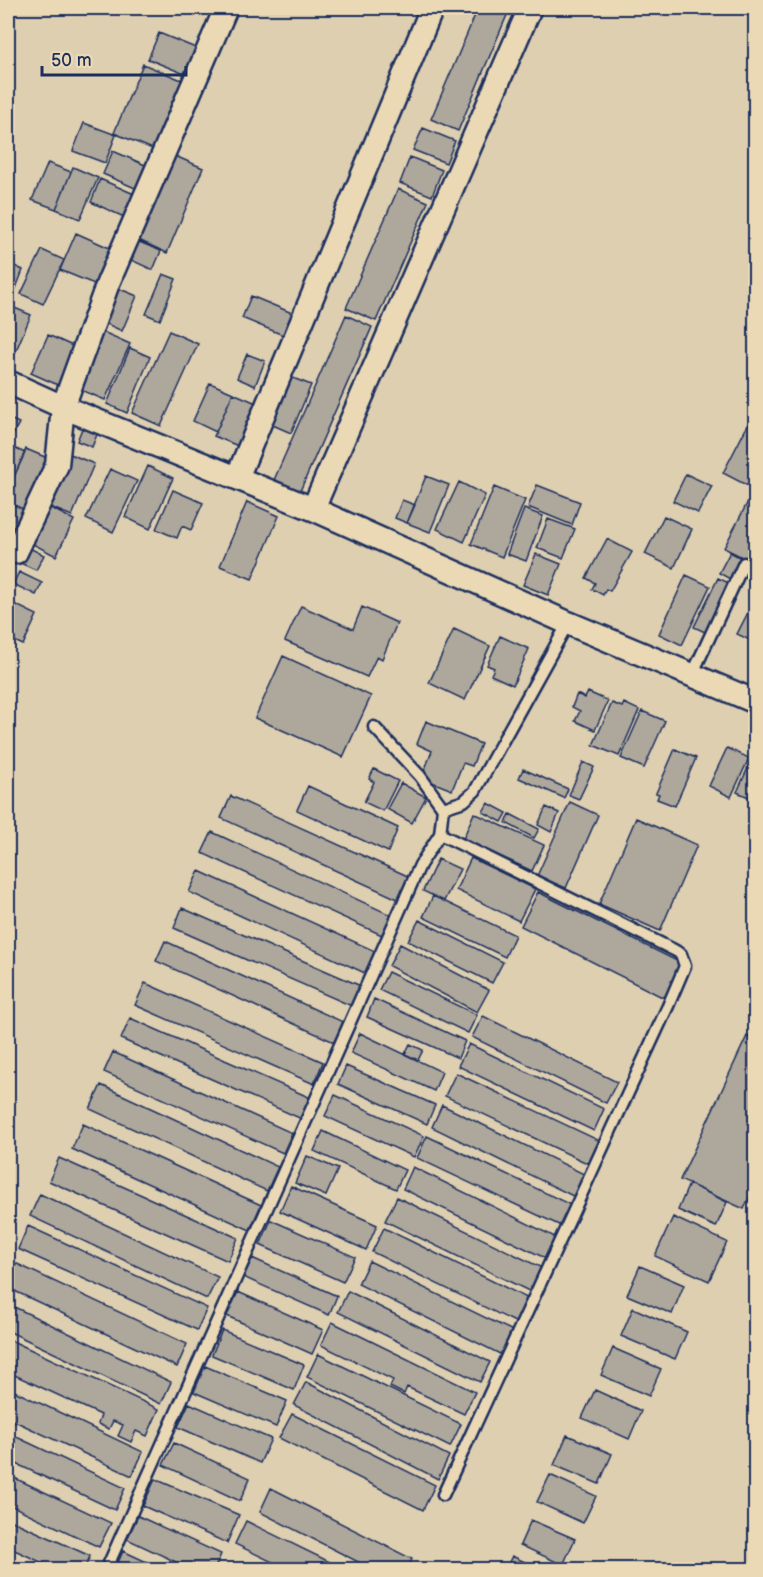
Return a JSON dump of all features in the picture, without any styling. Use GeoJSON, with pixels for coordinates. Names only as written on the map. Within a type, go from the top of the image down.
{"type":"FeatureCollection","features":[{"type":"Feature","properties":{"kind":"street"},"geometry":{"type":"LineString","coordinates":[[16,552],[57,465],[63,407],[108,283],[226,8]]}},
{"type":"Feature","properties":{"kind":"street"},"geometry":{"type":"LineString","coordinates":[[237,478],[432,8]]}},
{"type":"Feature","properties":{"kind":"street"},"geometry":{"type":"LineString","coordinates":[[313,508],[530,8]]}},
{"type":"Feature","properties":{"kind":"street"},"geometry":{"type":"LineString","coordinates":[[8,382],[63,407],[313,508],[568,623],[756,702]]}},
{"type":"Feature","properties":{"kind":"lane"},"geometry":{"type":"LineString","coordinates":[[692,675],[744,563]]}},
{"type":"Feature","properties":{"kind":"lane"},"geometry":{"type":"LineString","coordinates":[[442,808],[464,801],[475,791],[568,623]]}},
{"type":"Feature","properties":{"kind":"lane"},"geometry":{"type":"LineString","coordinates":[[106,1569],[420,865],[440,834],[442,808],[420,776],[374,727]]}},
{"type":"Feature","properties":{"kind":"lane"},"geometry":{"type":"LineString","coordinates":[[440,834],[674,950],[681,954],[685,966],[443,1495]]}},
{"type":"Feature","properties":{"kind":"building"},"geometry":{"type":"Polygon","coordinates":[[[478,8],[510,8],[458,131],[431,119],[478,8]]]}},
{"type":"Feature","properties":{"kind":"building"},"geometry":{"type":"Polygon","coordinates":[[[159,33],[198,49],[187,75],[148,59],[159,33]]]}},
{"type":"Feature","properties":{"kind":"building"},"geometry":{"type":"Polygon","coordinates":[[[143,64],[184,81],[155,150],[114,133],[143,64]]]}},
{"type":"Feature","properties":{"kind":"building"},"geometry":{"type":"Polygon","coordinates":[[[84,123],[116,135],[105,163],[73,151],[84,123]]]}},
{"type":"Feature","properties":{"kind":"building"},"geometry":{"type":"Polygon","coordinates":[[[423,128],[455,141],[446,163],[413,150],[423,128]]]}},
{"type":"Feature","properties":{"kind":"building"},"geometry":{"type":"Polygon","coordinates":[[[113,151],[152,168],[142,191],[103,174],[113,151]]]}},
{"type":"Feature","properties":{"kind":"building"},"geometry":{"type":"Polygon","coordinates":[[[168,153],[203,168],[167,253],[132,237],[168,153]]]}},
{"type":"Feature","properties":{"kind":"building"},"geometry":{"type":"Polygon","coordinates":[[[410,157],[442,170],[432,196],[400,183],[410,157]]]}},
{"type":"Feature","properties":{"kind":"building"},"geometry":{"type":"Polygon","coordinates":[[[48,163],[71,172],[56,209],[32,200],[48,163]]]}},
{"type":"Feature","properties":{"kind":"building"},"geometry":{"type":"Polygon","coordinates":[[[73,167],[98,178],[80,219],[56,209],[73,167]]]}},
{"type":"Feature","properties":{"kind":"building"},"geometry":{"type":"Polygon","coordinates":[[[100,179],[134,194],[124,217],[91,202],[100,179]]]}},
{"type":"Feature","properties":{"kind":"building"},"geometry":{"type":"Polygon","coordinates":[[[398,189],[428,202],[376,321],[346,308],[398,189]]]}},
{"type":"Feature","properties":{"kind":"building"},"geometry":{"type":"Polygon","coordinates":[[[76,233],[114,250],[99,286],[60,270],[76,233]]]}},
{"type":"Feature","properties":{"kind":"building"},"geometry":{"type":"Polygon","coordinates":[[[137,241],[161,251],[153,270],[129,259],[137,241]]]}},
{"type":"Feature","properties":{"kind":"building"},"geometry":{"type":"Polygon","coordinates":[[[42,250],[64,260],[43,304],[21,294],[42,250]]]}},
{"type":"Feature","properties":{"kind":"building"},"geometry":{"type":"Polygon","coordinates":[[[8,263],[23,270],[13,296],[8,294],[8,263]]]}},
{"type":"Feature","properties":{"kind":"building"},"geometry":{"type":"Polygon","coordinates":[[[163,274],[176,279],[160,320],[146,314],[163,274]]]}},
{"type":"Feature","properties":{"kind":"building"},"geometry":{"type":"Polygon","coordinates":[[[113,286],[137,296],[122,331],[98,320],[113,286]]]}},
{"type":"Feature","properties":{"kind":"building"},"geometry":{"type":"Polygon","coordinates":[[[251,296],[292,313],[283,335],[242,318],[251,296]]]}},
{"type":"Feature","properties":{"kind":"building"},"geometry":{"type":"Polygon","coordinates":[[[10,306],[31,315],[10,365],[8,364],[8,312],[10,306]]]}},
{"type":"Feature","properties":{"kind":"building"},"geometry":{"type":"Polygon","coordinates":[[[346,315],[372,327],[300,491],[274,480],[346,315]]]}},
{"type":"Feature","properties":{"kind":"building"},"geometry":{"type":"Polygon","coordinates":[[[169,331],[198,344],[161,426],[132,413],[169,331]]]}},
{"type":"Feature","properties":{"kind":"building"},"geometry":{"type":"Polygon","coordinates":[[[103,332],[130,344],[105,400],[79,389],[103,332]]]}},
{"type":"Feature","properties":{"kind":"building"},"geometry":{"type":"Polygon","coordinates":[[[48,335],[77,348],[60,386],[31,373],[48,335]]]}},
{"type":"Feature","properties":{"kind":"building"},"geometry":{"type":"Polygon","coordinates":[[[130,348],[150,357],[127,413],[107,404],[130,348]]]}},
{"type":"Feature","properties":{"kind":"building"},"geometry":{"type":"Polygon","coordinates":[[[247,354],[265,361],[255,386],[237,378],[247,354]]]}},
{"type":"Feature","properties":{"kind":"building"},"geometry":{"type":"Polygon","coordinates":[[[285,375],[311,385],[291,433],[266,422],[285,375]]]}},
{"type":"Feature","properties":{"kind":"building"},"geometry":{"type":"Polygon","coordinates":[[[210,383],[233,393],[216,432],[193,421],[210,383]]]}},
{"type":"Feature","properties":{"kind":"building"},"geometry":{"type":"Polygon","coordinates":[[[233,393],[261,405],[243,448],[214,436],[233,393]]]}},
{"type":"Feature","properties":{"kind":"building"},"geometry":{"type":"Polygon","coordinates":[[[756,409],[756,480],[752,488],[723,473],[756,409]]]}},
{"type":"Feature","properties":{"kind":"building"},"geometry":{"type":"Polygon","coordinates":[[[8,418],[19,423],[8,445],[8,418]]]}},
{"type":"Feature","properties":{"kind":"building"},"geometry":{"type":"Polygon","coordinates":[[[83,426],[98,432],[92,447],[77,441],[83,426]]]}},
{"type":"Feature","properties":{"kind":"building"},"geometry":{"type":"Polygon","coordinates":[[[8,446],[25,453],[8,490],[8,446]]]}},
{"type":"Feature","properties":{"kind":"building"},"geometry":{"type":"Polygon","coordinates":[[[26,449],[52,460],[29,512],[8,502],[8,491],[26,449]]]}},
{"type":"Feature","properties":{"kind":"building"},"geometry":{"type":"Polygon","coordinates":[[[68,453],[94,464],[72,516],[45,505],[68,453]]]}},
{"type":"Feature","properties":{"kind":"building"},"geometry":{"type":"Polygon","coordinates":[[[148,466],[173,478],[150,529],[125,517],[148,466]]]}},
{"type":"Feature","properties":{"kind":"building"},"geometry":{"type":"Polygon","coordinates":[[[110,469],[137,481],[113,532],[86,519],[110,469]]]}},
{"type":"Feature","properties":{"kind":"building"},"geometry":{"type":"Polygon","coordinates":[[[686,474],[712,486],[698,513],[673,501],[686,474]]]}},
{"type":"Feature","properties":{"kind":"building"},"geometry":{"type":"Polygon","coordinates":[[[426,476],[449,485],[430,532],[407,523],[426,476]]]}},
{"type":"Feature","properties":{"kind":"building"},"geometry":{"type":"Polygon","coordinates":[[[459,482],[485,495],[464,542],[437,529],[459,482]]]}},
{"type":"Feature","properties":{"kind":"building"},"geometry":{"type":"Polygon","coordinates":[[[537,485],[580,502],[572,525],[528,507],[537,485]]]}},
{"type":"Feature","properties":{"kind":"building"},"geometry":{"type":"Polygon","coordinates":[[[756,486],[756,564],[724,548],[756,486]]]}},
{"type":"Feature","properties":{"kind":"building"},"geometry":{"type":"Polygon","coordinates":[[[494,487],[525,500],[502,557],[471,544],[494,487]]]}},
{"type":"Feature","properties":{"kind":"building"},"geometry":{"type":"Polygon","coordinates":[[[173,490],[203,503],[191,530],[182,526],[177,538],[156,529],[173,490]]]}},
{"type":"Feature","properties":{"kind":"building"},"geometry":{"type":"Polygon","coordinates":[[[402,500],[415,505],[407,523],[395,518],[402,500]]]}},
{"type":"Feature","properties":{"kind":"building"},"geometry":{"type":"Polygon","coordinates":[[[8,502],[27,511],[8,545],[8,502]]]}},
{"type":"Feature","properties":{"kind":"building"},"geometry":{"type":"Polygon","coordinates":[[[247,502],[279,516],[252,579],[220,566],[247,502]]]}},
{"type":"Feature","properties":{"kind":"building"},"geometry":{"type":"Polygon","coordinates":[[[45,505],[74,520],[56,556],[27,541],[45,505]]]}},
{"type":"Feature","properties":{"kind":"building"},"geometry":{"type":"Polygon","coordinates":[[[524,509],[543,516],[526,561],[507,554],[524,509]]]}},
{"type":"Feature","properties":{"kind":"building"},"geometry":{"type":"Polygon","coordinates":[[[664,516],[692,529],[674,568],[645,554],[664,516]]]}},
{"type":"Feature","properties":{"kind":"building"},"geometry":{"type":"Polygon","coordinates":[[[548,519],[575,529],[563,558],[537,548],[548,519]]]}},
{"type":"Feature","properties":{"kind":"building"},"geometry":{"type":"Polygon","coordinates":[[[607,539],[632,552],[610,591],[606,589],[603,595],[592,589],[595,583],[586,578],[607,539]]]}},
{"type":"Feature","properties":{"kind":"building"},"geometry":{"type":"Polygon","coordinates":[[[23,545],[44,555],[36,570],[16,561],[23,545]]]}},
{"type":"Feature","properties":{"kind":"building"},"geometry":{"type":"Polygon","coordinates":[[[730,552],[741,558],[730,579],[719,573],[730,552]]]}},
{"type":"Feature","properties":{"kind":"building"},"geometry":{"type":"Polygon","coordinates":[[[536,554],[561,564],[548,595],[523,585],[536,554]]]}},
{"type":"Feature","properties":{"kind":"building"},"geometry":{"type":"Polygon","coordinates":[[[19,572],[42,583],[36,595],[13,584],[19,572]]]}},
{"type":"Feature","properties":{"kind":"building"},"geometry":{"type":"Polygon","coordinates":[[[686,575],[710,586],[682,645],[659,634],[686,575]]]}},
{"type":"Feature","properties":{"kind":"building"},"geometry":{"type":"Polygon","coordinates":[[[718,578],[731,584],[707,633],[694,627],[718,578]]]}},
{"type":"Feature","properties":{"kind":"building"},"geometry":{"type":"Polygon","coordinates":[[[756,597],[756,643],[737,634],[756,597]]]}},
{"type":"Feature","properties":{"kind":"building"},"geometry":{"type":"Polygon","coordinates":[[[8,601],[37,615],[23,645],[8,638],[8,601]]]}},
{"type":"Feature","properties":{"kind":"building"},"geometry":{"type":"Polygon","coordinates":[[[301,606],[353,629],[362,607],[397,623],[382,659],[377,656],[367,677],[285,641],[301,606]]]}},
{"type":"Feature","properties":{"kind":"building"},"geometry":{"type":"Polygon","coordinates":[[[454,629],[490,646],[465,700],[429,683],[454,629]]]}},
{"type":"Feature","properties":{"kind":"building"},"geometry":{"type":"Polygon","coordinates":[[[500,636],[529,649],[513,685],[491,675],[494,668],[487,665],[500,636]]]}},
{"type":"Feature","properties":{"kind":"building"},"geometry":{"type":"Polygon","coordinates":[[[283,656],[371,696],[343,757],[255,718],[283,656]]]}},
{"type":"Feature","properties":{"kind":"building"},"geometry":{"type":"Polygon","coordinates":[[[588,692],[608,701],[595,730],[575,721],[580,711],[572,707],[577,694],[585,698],[588,692]]]}},
{"type":"Feature","properties":{"kind":"building"},"geometry":{"type":"Polygon","coordinates":[[[612,703],[622,707],[624,703],[639,710],[619,756],[593,745],[612,703]]]}},
{"type":"Feature","properties":{"kind":"building"},"geometry":{"type":"Polygon","coordinates":[[[642,711],[665,721],[644,768],[621,758],[642,711]]]}},
{"type":"Feature","properties":{"kind":"building"},"geometry":{"type":"Polygon","coordinates":[[[426,721],[481,744],[472,766],[463,763],[452,790],[427,780],[428,776],[423,774],[432,751],[417,744],[426,721]]]}},
{"type":"Feature","properties":{"kind":"building"},"geometry":{"type":"Polygon","coordinates":[[[727,748],[749,758],[731,797],[709,786],[727,748]]]}},
{"type":"Feature","properties":{"kind":"building"},"geometry":{"type":"Polygon","coordinates":[[[675,749],[696,758],[675,806],[657,799],[659,794],[656,793],[675,749]]]}},
{"type":"Feature","properties":{"kind":"building"},"geometry":{"type":"Polygon","coordinates":[[[752,759],[756,760],[756,800],[737,792],[752,759]]]}},
{"type":"Feature","properties":{"kind":"building"},"geometry":{"type":"Polygon","coordinates":[[[583,762],[594,767],[579,799],[569,795],[583,762]]]}},
{"type":"Feature","properties":{"kind":"building"},"geometry":{"type":"Polygon","coordinates":[[[374,769],[398,781],[383,811],[364,802],[374,782],[369,779],[374,769]]]}},
{"type":"Feature","properties":{"kind":"building"},"geometry":{"type":"Polygon","coordinates":[[[523,769],[568,789],[564,798],[519,778],[523,769]]]}},
{"type":"Feature","properties":{"kind":"building"},"geometry":{"type":"Polygon","coordinates":[[[401,783],[426,797],[412,823],[387,809],[401,783]]]}},
{"type":"Feature","properties":{"kind":"building"},"geometry":{"type":"Polygon","coordinates":[[[308,786],[398,828],[388,852],[297,810],[308,786]]]}},
{"type":"Feature","properties":{"kind":"building"},"geometry":{"type":"Polygon","coordinates":[[[231,796],[412,878],[402,901],[221,818],[231,796]]]}},
{"type":"Feature","properties":{"kind":"building"},"geometry":{"type":"Polygon","coordinates":[[[570,802],[598,815],[566,888],[537,876],[570,802]]]}},
{"type":"Feature","properties":{"kind":"building"},"geometry":{"type":"Polygon","coordinates":[[[488,803],[507,813],[502,822],[483,812],[488,803]]]}},
{"type":"Feature","properties":{"kind":"building"},"geometry":{"type":"Polygon","coordinates":[[[546,807],[559,813],[551,832],[538,825],[546,807]]]}},
{"type":"Feature","properties":{"kind":"building"},"geometry":{"type":"Polygon","coordinates":[[[474,813],[544,845],[532,871],[463,839],[474,813]]]}},
{"type":"Feature","properties":{"kind":"building"},"geometry":{"type":"Polygon","coordinates":[[[510,814],[539,829],[534,838],[506,823],[510,814]]]}},
{"type":"Feature","properties":{"kind":"building"},"geometry":{"type":"Polygon","coordinates":[[[636,818],[697,845],[660,931],[599,904],[636,818]]]}},
{"type":"Feature","properties":{"kind":"building"},"geometry":{"type":"Polygon","coordinates":[[[212,832],[393,916],[384,936],[202,853],[212,832]]]}},
{"type":"Feature","properties":{"kind":"building"},"geometry":{"type":"Polygon","coordinates":[[[471,858],[535,889],[519,921],[456,890],[471,858]]]}},
{"type":"Feature","properties":{"kind":"building"},"geometry":{"type":"Polygon","coordinates":[[[438,859],[460,869],[444,901],[423,891],[438,859]]]}},
{"type":"Feature","properties":{"kind":"building"},"geometry":{"type":"Polygon","coordinates":[[[199,871],[377,952],[367,974],[189,892],[199,871]]]}},
{"type":"Feature","properties":{"kind":"building"},"geometry":{"type":"Polygon","coordinates":[[[538,892],[681,963],[664,998],[521,926],[538,892]]]}},
{"type":"Feature","properties":{"kind":"building"},"geometry":{"type":"Polygon","coordinates":[[[433,896],[515,935],[505,957],[423,917],[433,896]]]}},
{"type":"Feature","properties":{"kind":"building"},"geometry":{"type":"Polygon","coordinates":[[[182,908],[363,987],[354,1007],[174,928],[182,908]]]}},
{"type":"Feature","properties":{"kind":"building"},"geometry":{"type":"Polygon","coordinates":[[[419,920],[503,962],[492,983],[408,941],[419,920]]]}},
{"type":"Feature","properties":{"kind":"building"},"geometry":{"type":"Polygon","coordinates":[[[165,941],[343,1022],[334,1042],[156,961],[165,941]]]}},
{"type":"Feature","properties":{"kind":"building"},"geometry":{"type":"Polygon","coordinates":[[[400,944],[489,990],[477,1012],[389,966],[400,944]]]}},
{"type":"Feature","properties":{"kind":"building"},"geometry":{"type":"Polygon","coordinates":[[[388,972],[477,1015],[468,1033],[379,990],[388,972]]]}},
{"type":"Feature","properties":{"kind":"building"},"geometry":{"type":"Polygon","coordinates":[[[145,983],[323,1062],[314,1084],[135,1005],[145,983]]]}},
{"type":"Feature","properties":{"kind":"building"},"geometry":{"type":"Polygon","coordinates":[[[374,999],[465,1041],[458,1058],[367,1017],[374,999]]]}},
{"type":"Feature","properties":{"kind":"building"},"geometry":{"type":"Polygon","coordinates":[[[483,1016],[617,1082],[606,1103],[472,1037],[483,1016]]]}},
{"type":"Feature","properties":{"kind":"building"},"geometry":{"type":"Polygon","coordinates":[[[130,1018],[313,1099],[304,1120],[121,1039],[130,1018]]]}},
{"type":"Feature","properties":{"kind":"building"},"geometry":{"type":"Polygon","coordinates":[[[360,1033],[442,1072],[434,1091],[351,1053],[360,1033]]]}},
{"type":"Feature","properties":{"kind":"building"},"geometry":{"type":"Polygon","coordinates":[[[747,1036],[756,1040],[756,1183],[744,1209],[680,1180],[747,1036]]]}},
{"type":"Feature","properties":{"kind":"building"},"geometry":{"type":"Polygon","coordinates":[[[410,1044],[423,1050],[418,1060],[405,1054],[410,1044]]]}},
{"type":"Feature","properties":{"kind":"building"},"geometry":{"type":"Polygon","coordinates":[[[469,1044],[604,1109],[594,1131],[458,1066],[469,1044]]]}},
{"type":"Feature","properties":{"kind":"building"},"geometry":{"type":"Polygon","coordinates":[[[113,1052],[292,1133],[283,1153],[104,1072],[113,1052]]]}},
{"type":"Feature","properties":{"kind":"building"},"geometry":{"type":"Polygon","coordinates":[[[346,1066],[435,1105],[427,1124],[338,1084],[346,1066]]]}},
{"type":"Feature","properties":{"kind":"building"},"geometry":{"type":"Polygon","coordinates":[[[456,1073],[600,1141],[589,1164],[445,1096],[456,1073]]]}},
{"type":"Feature","properties":{"kind":"building"},"geometry":{"type":"Polygon","coordinates":[[[101,1085],[278,1167],[267,1191],[90,1109],[101,1085]]]}},
{"type":"Feature","properties":{"kind":"building"},"geometry":{"type":"Polygon","coordinates":[[[335,1095],[424,1136],[414,1157],[325,1116],[335,1095]]]}},
{"type":"Feature","properties":{"kind":"building"},"geometry":{"type":"Polygon","coordinates":[[[442,1105],[586,1175],[575,1197],[432,1127],[442,1105]]]}},
{"type":"Feature","properties":{"kind":"building"},"geometry":{"type":"Polygon","coordinates":[[[83,1124],[261,1205],[250,1230],[72,1149],[83,1124]]]}},
{"type":"Feature","properties":{"kind":"building"},"geometry":{"type":"Polygon","coordinates":[[[323,1131],[405,1170],[396,1189],[314,1151],[323,1131]]]}},
{"type":"Feature","properties":{"kind":"building"},"geometry":{"type":"Polygon","coordinates":[[[427,1136],[573,1206],[563,1227],[417,1158],[427,1136]]]}},
{"type":"Feature","properties":{"kind":"building"},"geometry":{"type":"Polygon","coordinates":[[[307,1156],[338,1169],[326,1196],[295,1183],[307,1156]]]}},
{"type":"Feature","properties":{"kind":"building"},"geometry":{"type":"Polygon","coordinates":[[[59,1158],[238,1238],[228,1261],[49,1181],[59,1158]]]}},
{"type":"Feature","properties":{"kind":"building"},"geometry":{"type":"Polygon","coordinates":[[[413,1167],[557,1238],[547,1259],[403,1189],[413,1167]]]}},
{"type":"Feature","properties":{"kind":"building"},"geometry":{"type":"Polygon","coordinates":[[[689,1184],[727,1202],[716,1227],[678,1210],[689,1184]]]}},
{"type":"Feature","properties":{"kind":"building"},"geometry":{"type":"Polygon","coordinates":[[[291,1186],[377,1225],[366,1250],[280,1211],[291,1186]]]}},
{"type":"Feature","properties":{"kind":"building"},"geometry":{"type":"Polygon","coordinates":[[[40,1194],[218,1277],[207,1299],[30,1216],[40,1194]]]}},
{"type":"Feature","properties":{"kind":"building"},"geometry":{"type":"Polygon","coordinates":[[[397,1197],[544,1269],[533,1293],[385,1221],[397,1197]]]}},
{"type":"Feature","properties":{"kind":"building"},"geometry":{"type":"Polygon","coordinates":[[[673,1217],[727,1242],[709,1281],[655,1256],[673,1217]]]}},
{"type":"Feature","properties":{"kind":"building"},"geometry":{"type":"Polygon","coordinates":[[[271,1220],[355,1257],[343,1282],[260,1245],[271,1220]]]}},
{"type":"Feature","properties":{"kind":"building"},"geometry":{"type":"Polygon","coordinates":[[[28,1226],[207,1308],[197,1330],[18,1249],[28,1226]]]}},
{"type":"Feature","properties":{"kind":"building"},"geometry":{"type":"Polygon","coordinates":[[[384,1228],[529,1299],[517,1323],[372,1252],[384,1228]]]}},
{"type":"Feature","properties":{"kind":"building"},"geometry":{"type":"Polygon","coordinates":[[[252,1258],[337,1296],[329,1315],[243,1277],[252,1258]]]}},
{"type":"Feature","properties":{"kind":"building"},"geometry":{"type":"Polygon","coordinates":[[[369,1261],[513,1331],[502,1355],[358,1284],[369,1261]]]}},
{"type":"Feature","properties":{"kind":"building"},"geometry":{"type":"Polygon","coordinates":[[[13,1262],[187,1344],[177,1367],[8,1288],[8,1275],[13,1262]]]}},
{"type":"Feature","properties":{"kind":"building"},"geometry":{"type":"Polygon","coordinates":[[[640,1266],[684,1285],[672,1314],[627,1295],[640,1266]]]}},
{"type":"Feature","properties":{"kind":"building"},"geometry":{"type":"Polygon","coordinates":[[[348,1291],[490,1362],[480,1382],[338,1312],[348,1291]]]}},
{"type":"Feature","properties":{"kind":"building"},"geometry":{"type":"Polygon","coordinates":[[[238,1292],[323,1330],[312,1354],[227,1316],[238,1292]]]}},
{"type":"Feature","properties":{"kind":"building"},"geometry":{"type":"Polygon","coordinates":[[[8,1304],[171,1382],[161,1404],[8,1331],[8,1304]]]}},
{"type":"Feature","properties":{"kind":"building"},"geometry":{"type":"Polygon","coordinates":[[[633,1308],[687,1332],[675,1359],[621,1336],[633,1308]]]}},
{"type":"Feature","properties":{"kind":"building"},"geometry":{"type":"Polygon","coordinates":[[[332,1322],[475,1392],[464,1414],[407,1387],[404,1394],[390,1387],[393,1380],[321,1345],[332,1322]]]}},
{"type":"Feature","properties":{"kind":"building"},"geometry":{"type":"Polygon","coordinates":[[[222,1330],[304,1365],[294,1390],[212,1355],[222,1330]]]}},
{"type":"Feature","properties":{"kind":"building"},"geometry":{"type":"Polygon","coordinates":[[[8,1339],[159,1409],[147,1436],[136,1431],[131,1442],[118,1436],[123,1425],[113,1421],[109,1429],[98,1424],[101,1415],[8,1372],[8,1339]]]}},
{"type":"Feature","properties":{"kind":"building"},"geometry":{"type":"Polygon","coordinates":[[[613,1348],[661,1369],[649,1396],[601,1375],[613,1348]]]}},
{"type":"Feature","properties":{"kind":"building"},"geometry":{"type":"Polygon","coordinates":[[[318,1354],[461,1424],[450,1447],[307,1377],[318,1354]]]}},
{"type":"Feature","properties":{"kind":"building"},"geometry":{"type":"Polygon","coordinates":[[[205,1366],[287,1401],[276,1427],[194,1392],[205,1366]]]}},
{"type":"Feature","properties":{"kind":"building"},"geometry":{"type":"Polygon","coordinates":[[[306,1382],[449,1456],[438,1479],[294,1405],[306,1382]]]}},
{"type":"Feature","properties":{"kind":"building"},"geometry":{"type":"Polygon","coordinates":[[[8,1388],[143,1452],[132,1476],[8,1418],[8,1388]]]}},
{"type":"Feature","properties":{"kind":"building"},"geometry":{"type":"Polygon","coordinates":[[[595,1390],[641,1411],[629,1439],[582,1418],[595,1390]]]}},
{"type":"Feature","properties":{"kind":"building"},"geometry":{"type":"Polygon","coordinates":[[[189,1403],[271,1439],[260,1463],[178,1427],[189,1403]]]}},
{"type":"Feature","properties":{"kind":"building"},"geometry":{"type":"Polygon","coordinates":[[[292,1414],[435,1485],[423,1510],[279,1438],[292,1414]]]}},
{"type":"Feature","properties":{"kind":"building"},"geometry":{"type":"Polygon","coordinates":[[[8,1433],[125,1488],[115,1510],[8,1460],[8,1433]]]}},
{"type":"Feature","properties":{"kind":"building"},"geometry":{"type":"Polygon","coordinates":[[[567,1435],[612,1454],[599,1484],[554,1465],[567,1435]]]}},
{"type":"Feature","properties":{"kind":"building"},"geometry":{"type":"Polygon","coordinates":[[[174,1443],[250,1478],[240,1501],[163,1465],[174,1443]]]}},
{"type":"Feature","properties":{"kind":"building"},"geometry":{"type":"Polygon","coordinates":[[[8,1475],[111,1523],[99,1547],[8,1504],[8,1475]]]}},
{"type":"Feature","properties":{"kind":"building"},"geometry":{"type":"Polygon","coordinates":[[[550,1475],[596,1496],[583,1523],[537,1502],[550,1475]]]}},
{"type":"Feature","properties":{"kind":"building"},"geometry":{"type":"Polygon","coordinates":[[[155,1479],[239,1515],[227,1543],[143,1506],[155,1479]]]}},
{"type":"Feature","properties":{"kind":"building"},"geometry":{"type":"Polygon","coordinates":[[[271,1488],[412,1559],[407,1570],[374,1570],[260,1512],[271,1488]]]}},
{"type":"Feature","properties":{"kind":"building"},"geometry":{"type":"Polygon","coordinates":[[[138,1516],[221,1554],[214,1570],[193,1570],[127,1539],[138,1516]]]}},
{"type":"Feature","properties":{"kind":"building"},"geometry":{"type":"Polygon","coordinates":[[[8,1519],[90,1556],[84,1570],[58,1570],[8,1547],[8,1519]]]}},
{"type":"Feature","properties":{"kind":"building"},"geometry":{"type":"Polygon","coordinates":[[[531,1520],[575,1539],[563,1565],[520,1545],[531,1520]]]}},
{"type":"Feature","properties":{"kind":"building"},"geometry":{"type":"Polygon","coordinates":[[[246,1521],[346,1570],[289,1570],[235,1544],[246,1521]]]}},
{"type":"Feature","properties":{"kind":"building"},"geometry":{"type":"Polygon","coordinates":[[[123,1551],[164,1570],[115,1570],[123,1551]]]}},
{"type":"Feature","properties":{"kind":"building"},"geometry":{"type":"Polygon","coordinates":[[[512,1556],[542,1570],[505,1570],[512,1556]]]}},
{"type":"Feature","properties":{"kind":"building"},"geometry":{"type":"Polygon","coordinates":[[[8,1560],[29,1570],[8,1570],[8,1560]]]}}]}
